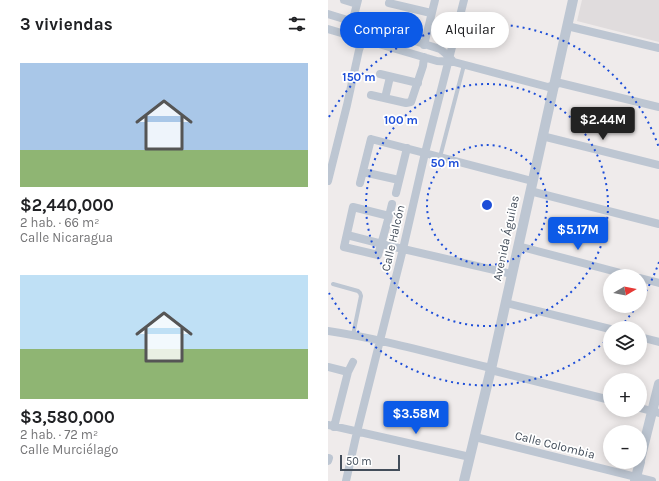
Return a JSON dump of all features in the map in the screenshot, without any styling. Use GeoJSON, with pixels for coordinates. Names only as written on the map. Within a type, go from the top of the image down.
{"type":"FeatureCollection","features":[{"type":"Feature","properties":{"kind":"street"},"geometry":{"type":"LineString","coordinates":[[344,0],[357,2],[355,12]]}},
{"type":"Feature","properties":{"kind":"street"},"geometry":{"type":"LineString","coordinates":[[431,12],[435,0]]}},
{"type":"Feature","properties":{"kind":"street","name":"Calle Halcón"},"geometry":{"type":"LineString","coordinates":[[346,481],[425,153],[450,60],[464,0]]}},
{"type":"Feature","properties":{"kind":"street","name":"Avenida Águilas"},"geometry":{"type":"LineString","coordinates":[[464,481],[506,303],[573,0]]}},
{"type":"Feature","properties":{"kind":"street"},"geometry":{"type":"LineString","coordinates":[[389,3],[405,3],[431,13],[424,45],[440,49],[450,60]]}},
{"type":"Feature","properties":{"kind":"street"},"geometry":{"type":"LineString","coordinates":[[328,14],[340,18]]}},
{"type":"Feature","properties":{"kind":"street"},"geometry":{"type":"LineString","coordinates":[[567,26],[659,48]]}},
{"type":"Feature","properties":{"kind":"street"},"geometry":{"type":"LineString","coordinates":[[328,29],[340,32]]}},
{"type":"Feature","properties":{"kind":"street"},"geometry":{"type":"LineString","coordinates":[[328,181],[361,48]]}},
{"type":"Feature","properties":{"kind":"street"},"geometry":{"type":"LineString","coordinates":[[394,48],[437,61],[450,60],[548,87],[560,83],[659,107]]}},
{"type":"Feature","properties":{"kind":"street"},"geometry":{"type":"LineString","coordinates":[[371,95],[410,103],[418,83],[424,57]]}},
{"type":"Feature","properties":{"kind":"street"},"geometry":{"type":"LineString","coordinates":[[380,74],[418,83]]}},
{"type":"Feature","properties":{"kind":"street"},"geometry":{"type":"LineString","coordinates":[[385,98],[390,76]]}},
{"type":"Feature","properties":{"kind":"street"},"geometry":{"type":"LineString","coordinates":[[542,136],[659,165]]}},
{"type":"Feature","properties":{"kind":"street"},"geometry":{"type":"LineString","coordinates":[[360,183],[371,139],[440,157],[659,224]]}},
{"type":"Feature","properties":{"kind":"street"},"geometry":{"type":"LineString","coordinates":[[396,193],[407,148]]}},
{"type":"Feature","properties":{"kind":"street"},"geometry":{"type":"LineString","coordinates":[[363,172],[399,180]]}},
{"type":"Feature","properties":{"kind":"street"},"geometry":{"type":"LineString","coordinates":[[389,216],[353,207],[344,247],[378,255],[389,216],[392,204]]}},
{"type":"Feature","properties":{"kind":"street"},"geometry":{"type":"LineString","coordinates":[[346,235],[512,274]]}},
{"type":"Feature","properties":{"kind":"street"},"geometry":{"type":"LineString","coordinates":[[518,246],[605,269]]}},
{"type":"Feature","properties":{"kind":"street"},"geometry":{"type":"LineString","coordinates":[[647,280],[659,283]]}},
{"type":"Feature","properties":{"kind":"street"},"geometry":{"type":"LineString","coordinates":[[506,303],[603,327]]}},
{"type":"Feature","properties":{"kind":"street"},"geometry":{"type":"LineString","coordinates":[[328,331],[380,340],[603,398]]}},
{"type":"Feature","properties":{"kind":"street"},"geometry":{"type":"LineString","coordinates":[[647,339],[659,342]]}},
{"type":"Feature","properties":{"kind":"street"},"geometry":{"type":"LineString","coordinates":[[353,362],[348,372],[331,426],[470,457]]}},
{"type":"Feature","properties":{"kind":"street"},"geometry":{"type":"LineString","coordinates":[[328,367],[348,372]]}},
{"type":"Feature","properties":{"kind":"street"},"geometry":{"type":"LineString","coordinates":[[647,440],[656,412],[659,384]]}},
{"type":"Feature","properties":{"kind":"street","name":"Calle Colombia"},"geometry":{"type":"LineString","coordinates":[[475,437],[635,479],[652,481]]}},
{"type":"Feature","properties":{"kind":"street"},"geometry":{"type":"LineString","coordinates":[[635,479],[638,469]]}},
{"type":"Feature","properties":{"kind":"lane"},"geometry":{"type":"LineString","coordinates":[[440,157],[464,65]]}},
{"type":"Feature","properties":{"kind":"lane"},"geometry":{"type":"LineString","coordinates":[[333,284],[358,291],[360,293],[361,296],[352,335]]}},
{"type":"Feature","properties":{"kind":"shaded area"},"geometry":{"type":"Polygon","coordinates":[[[582,0],[659,0],[659,42],[577,21],[582,0]]]}}]}
